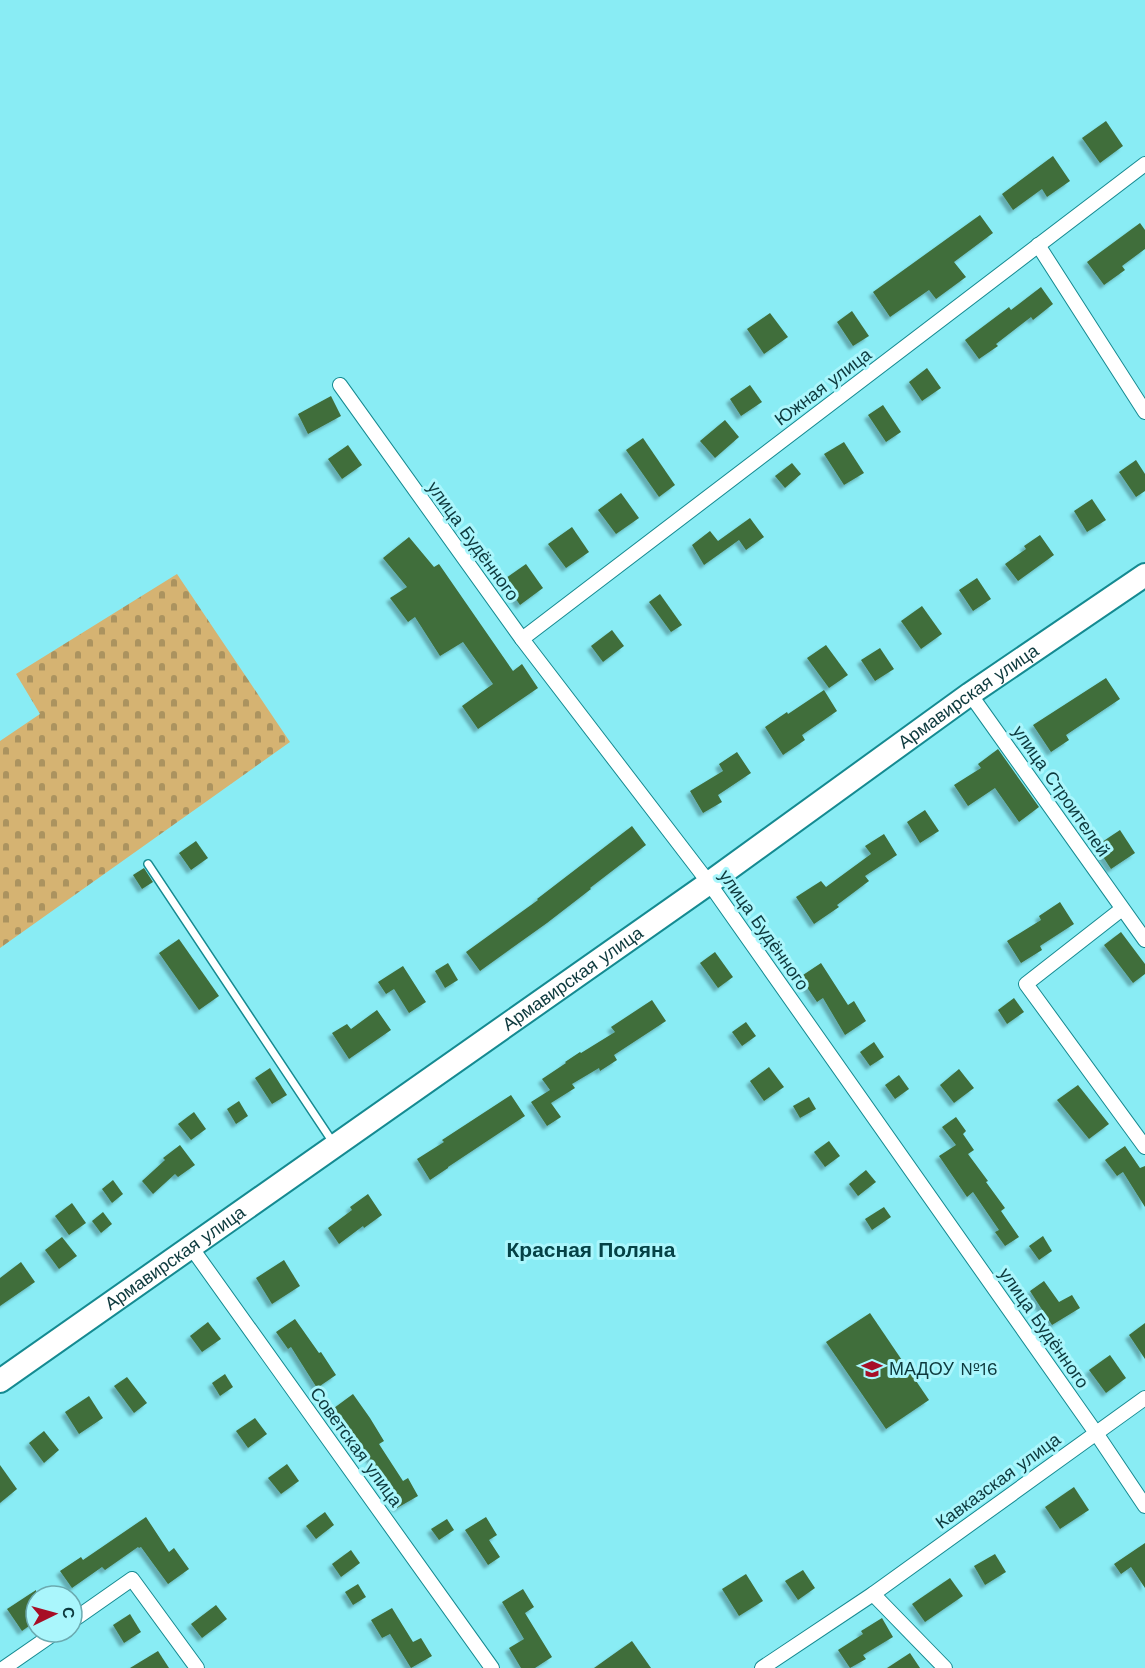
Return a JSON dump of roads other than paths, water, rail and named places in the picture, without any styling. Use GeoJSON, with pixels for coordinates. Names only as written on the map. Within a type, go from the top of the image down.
{"type":"FeatureCollection","features":[{"type":"Feature","properties":{"kind":"main road","name":"Армавирская улица"},"geometry":{"type":"LineString","coordinates":[[0,1381],[709,883],[970,694],[1145,575]]}},
{"type":"Feature","properties":{"kind":"street","name":"Южная улица"},"geometry":{"type":"LineString","coordinates":[[522,639],[1145,164]]}},
{"type":"Feature","properties":{"kind":"street"},"geometry":{"type":"LineString","coordinates":[[1038,245],[1145,412]]}},
{"type":"Feature","properties":{"kind":"street","name":"улица Будённого"},"geometry":{"type":"LineString","coordinates":[[340,385],[522,639],[709,883],[1145,1506]]}},
{"type":"Feature","properties":{"kind":"street","name":"улица Строителей"},"geometry":{"type":"LineString","coordinates":[[970,694],[1145,940]]}},
{"type":"Feature","properties":{"kind":"street"},"geometry":{"type":"LineString","coordinates":[[1122,909],[1026,984],[1145,1147]]}},
{"type":"Feature","properties":{"kind":"street","name":"Советская улица"},"geometry":{"type":"LineString","coordinates":[[191,1247],[492,1668]]}},
{"type":"Feature","properties":{"kind":"street","name":"Кавказская улица"},"geometry":{"type":"LineString","coordinates":[[762,1668],[873,1594],[1145,1398]]}},
{"type":"Feature","properties":{"kind":"street"},"geometry":{"type":"LineString","coordinates":[[84,1613],[132,1579],[196,1668]]}},
{"type":"Feature","properties":{"kind":"street"},"geometry":{"type":"LineString","coordinates":[[873,1594],[945,1668]]}},
{"type":"Feature","properties":{"kind":"street"},"geometry":{"type":"LineString","coordinates":[[4,1668],[39,1644]]}},
{"type":"Feature","properties":{"kind":"lane"},"geometry":{"type":"LineString","coordinates":[[148,864],[335,1146]]}},
{"type":"Feature","properties":{"kind":"place","name":"МАДОУ №16"},"geometry":{"type":"Point","coordinates":[872,1369]}},
{"type":"Feature","properties":{"kind":"district","name":"Красная Поляна"},"geometry":{"type":"Point","coordinates":[591,1250]}}]}
